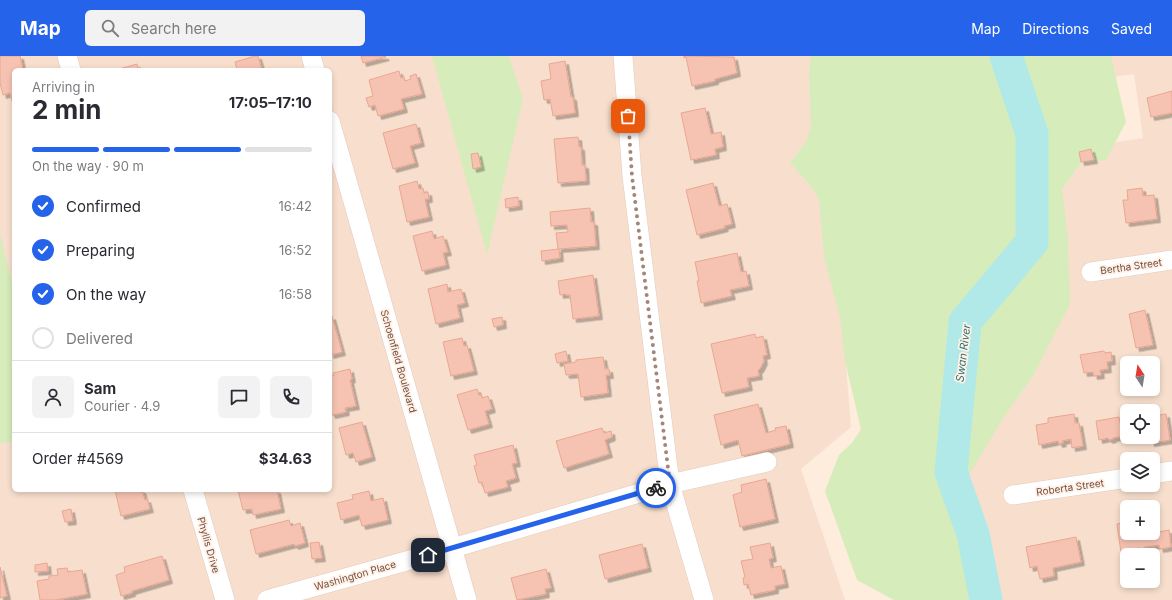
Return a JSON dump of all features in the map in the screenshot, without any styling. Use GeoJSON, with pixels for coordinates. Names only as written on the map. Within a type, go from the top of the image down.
{"type":"FeatureCollection","features":[{"type":"Feature","properties":{"kind":"street"},"geometry":{"type":"LineString","coordinates":[[67,56],[71,68]]}},
{"type":"Feature","properties":{"kind":"street"},"geometry":{"type":"LineString","coordinates":[[311,56],[314,68]]}},
{"type":"Feature","properties":{"kind":"street"},"geometry":{"type":"LineString","coordinates":[[623,56],[632,176],[670,484],[704,600]]}},
{"type":"Feature","properties":{"kind":"street","name":"Schoenfield Boulevard"},"geometry":{"type":"LineString","coordinates":[[332,129],[468,600]]}},
{"type":"Feature","properties":{"kind":"street","name":"Bertha Street"},"geometry":{"type":"LineString","coordinates":[[1091,272],[1172,260]]}},
{"type":"Feature","properties":{"kind":"street","name":"Washington Place"},"geometry":{"type":"LineString","coordinates":[[266,600],[453,548],[670,484],[767,462]]}},
{"type":"Feature","properties":{"kind":"street"},"geometry":{"type":"LineString","coordinates":[[1160,473],[1172,471]]}},
{"type":"Feature","properties":{"kind":"street","name":"Roberta Street"},"geometry":{"type":"LineString","coordinates":[[1013,495],[1120,479]]}},
{"type":"Feature","properties":{"kind":"street","name":"Phyllis Drive"},"geometry":{"type":"LineString","coordinates":[[194,492],[225,600]]}},
{"type":"Feature","properties":{"kind":"shaded area"},"geometry":{"type":"Polygon","coordinates":[[[0,56],[821,56],[851,427],[801,469],[845,600],[0,600],[0,56]]]}},
{"type":"Feature","properties":{"kind":"shaded area"},"geometry":{"type":"Polygon","coordinates":[[[982,56],[1172,56],[1172,600],[965,600],[957,468],[1054,152],[1143,138],[1134,74],[985,95],[982,56]]]}},
{"type":"Feature","properties":{"kind":"green space"},"geometry":{"type":"Polygon","coordinates":[[[432,56],[509,56],[523,99],[487,255],[432,56]]]}},
{"type":"Feature","properties":{"kind":"green space"},"geometry":{"type":"Polygon","coordinates":[[[811,56],[1111,56],[1126,122],[1106,160],[1081,163],[1062,189],[1068,239],[1070,304],[1033,376],[1003,418],[968,477],[976,600],[894,600],[857,580],[825,491],[839,455],[852,443],[861,429],[845,361],[840,318],[824,257],[819,199],[808,183],[790,163],[806,142],[811,126],[809,71],[811,56]]]}},
{"type":"Feature","properties":{"kind":"green space"},"geometry":{"type":"Polygon","coordinates":[[[0,234],[12,283],[12,442],[0,443],[0,234]]]}},
{"type":"Feature","properties":{"kind":"building"},"geometry":{"type":"Polygon","coordinates":[[[0,56],[20,56],[23,68],[12,68],[12,101],[10,93],[3,95],[0,83],[0,56]]]}},
{"type":"Feature","properties":{"kind":"building"},"geometry":{"type":"Polygon","coordinates":[[[258,56],[261,68],[236,68],[235,62],[258,56]]]}},
{"type":"Feature","properties":{"kind":"building"},"geometry":{"type":"Polygon","coordinates":[[[361,56],[385,56],[386,57],[363,63],[361,56]]]}},
{"type":"Feature","properties":{"kind":"building"},"geometry":{"type":"Polygon","coordinates":[[[684,56],[734,57],[737,73],[715,79],[715,81],[692,86],[686,57],[684,58],[684,56]]]}},
{"type":"Feature","properties":{"kind":"building"},"geometry":{"type":"Polygon","coordinates":[[[565,61],[575,113],[553,116],[550,99],[544,100],[541,81],[551,79],[549,64],[565,61]]]}},
{"type":"Feature","properties":{"kind":"building"},"geometry":{"type":"Polygon","coordinates":[[[137,64],[138,68],[123,68],[137,64]]]}},
{"type":"Feature","properties":{"kind":"building"},"geometry":{"type":"Polygon","coordinates":[[[399,71],[401,78],[404,77],[405,81],[411,79],[410,76],[416,74],[422,94],[401,99],[404,109],[378,116],[375,105],[369,107],[366,98],[373,96],[369,80],[399,71]]]}},
{"type":"Feature","properties":{"kind":"building"},"geometry":{"type":"Polygon","coordinates":[[[1172,91],[1172,113],[1151,117],[1147,98],[1172,91]]]}},
{"type":"Feature","properties":{"kind":"building"},"geometry":{"type":"Polygon","coordinates":[[[705,108],[711,134],[721,132],[723,147],[715,149],[716,155],[691,160],[681,113],[705,108]]]}},
{"type":"Feature","properties":{"kind":"building"},"geometry":{"type":"Polygon","coordinates":[[[416,124],[421,143],[410,146],[415,163],[393,169],[383,133],[416,124]]]}},
{"type":"Feature","properties":{"kind":"building"},"geometry":{"type":"Polygon","coordinates":[[[578,137],[579,147],[581,147],[582,165],[585,165],[586,181],[558,183],[554,139],[578,137]]]}},
{"type":"Feature","properties":{"kind":"building"},"geometry":{"type":"Polygon","coordinates":[[[1091,149],[1094,160],[1081,162],[1079,152],[1091,149]]]}},
{"type":"Feature","properties":{"kind":"building"},"geometry":{"type":"Polygon","coordinates":[[[478,153],[481,167],[473,169],[471,154],[478,153]]]}},
{"type":"Feature","properties":{"kind":"building"},"geometry":{"type":"Polygon","coordinates":[[[417,181],[419,189],[423,188],[424,193],[428,192],[429,199],[425,199],[429,217],[407,222],[399,186],[417,181]]]}},
{"type":"Feature","properties":{"kind":"building"},"geometry":{"type":"Polygon","coordinates":[[[713,183],[719,206],[727,204],[732,224],[724,226],[725,228],[697,235],[686,190],[713,183]]]}},
{"type":"Feature","properties":{"kind":"building"},"geometry":{"type":"Polygon","coordinates":[[[1142,188],[1143,196],[1154,195],[1157,219],[1126,223],[1123,200],[1128,200],[1127,190],[1142,188]]]}},
{"type":"Feature","properties":{"kind":"building"},"geometry":{"type":"Polygon","coordinates":[[[518,197],[519,206],[506,208],[505,199],[518,197]]]}},
{"type":"Feature","properties":{"kind":"building"},"geometry":{"type":"Polygon","coordinates":[[[590,208],[591,222],[594,222],[596,246],[558,249],[556,233],[568,232],[567,225],[551,226],[550,212],[590,208]]]}},
{"type":"Feature","properties":{"kind":"building"},"geometry":{"type":"Polygon","coordinates":[[[432,231],[434,239],[443,236],[448,252],[443,253],[446,265],[422,271],[413,236],[432,231]]]}},
{"type":"Feature","properties":{"kind":"building"},"geometry":{"type":"Polygon","coordinates":[[[559,249],[560,258],[542,261],[541,251],[559,249]]]}},
{"type":"Feature","properties":{"kind":"building"},"geometry":{"type":"Polygon","coordinates":[[[737,253],[741,272],[746,271],[749,286],[730,290],[732,296],[701,303],[697,281],[699,281],[695,262],[737,253]]]}},
{"type":"Feature","properties":{"kind":"building"},"geometry":{"type":"Polygon","coordinates":[[[593,275],[599,316],[573,319],[570,295],[560,295],[558,281],[593,275]]]}},
{"type":"Feature","properties":{"kind":"building"},"geometry":{"type":"Polygon","coordinates":[[[447,284],[448,292],[461,289],[465,303],[457,305],[460,318],[436,324],[428,289],[447,284]]]}},
{"type":"Feature","properties":{"kind":"building"},"geometry":{"type":"Polygon","coordinates":[[[1145,310],[1153,345],[1136,348],[1129,314],[1145,310]]]}},
{"type":"Feature","properties":{"kind":"building"},"geometry":{"type":"Polygon","coordinates":[[[332,316],[342,352],[332,354],[332,316]]]}},
{"type":"Feature","properties":{"kind":"building"},"geometry":{"type":"Polygon","coordinates":[[[502,317],[503,325],[494,327],[492,319],[502,317]]]}},
{"type":"Feature","properties":{"kind":"building"},"geometry":{"type":"Polygon","coordinates":[[[755,334],[756,338],[763,336],[767,355],[763,356],[764,361],[758,370],[759,376],[747,378],[749,387],[722,393],[711,344],[755,334]]]}},
{"type":"Feature","properties":{"kind":"building"},"geometry":{"type":"Polygon","coordinates":[[[462,338],[464,346],[467,345],[474,371],[451,376],[443,342],[462,338]]]}},
{"type":"Feature","properties":{"kind":"building"},"geometry":{"type":"Polygon","coordinates":[[[566,351],[568,361],[557,363],[555,354],[566,351]]]}},
{"type":"Feature","properties":{"kind":"building"},"geometry":{"type":"Polygon","coordinates":[[[1104,351],[1105,353],[1111,352],[1112,361],[1107,362],[1108,369],[1100,370],[1101,375],[1094,376],[1093,372],[1084,373],[1080,355],[1104,351]]]}},
{"type":"Feature","properties":{"kind":"building"},"geometry":{"type":"Polygon","coordinates":[[[603,357],[605,369],[609,369],[610,375],[606,375],[608,393],[581,397],[578,374],[566,375],[564,364],[576,362],[576,360],[603,357]]]}},
{"type":"Feature","properties":{"kind":"building"},"geometry":{"type":"Polygon","coordinates":[[[350,369],[352,379],[350,380],[356,406],[345,408],[346,412],[332,415],[332,376],[334,375],[333,373],[350,369]]]}},
{"type":"Feature","properties":{"kind":"building"},"geometry":{"type":"Polygon","coordinates":[[[477,389],[482,398],[488,396],[492,409],[485,411],[489,424],[468,430],[457,395],[477,389]]]}},
{"type":"Feature","properties":{"kind":"building"},"geometry":{"type":"Polygon","coordinates":[[[758,404],[766,433],[776,430],[775,428],[786,426],[790,444],[742,456],[738,440],[721,445],[714,415],[758,404]]]}},
{"type":"Feature","properties":{"kind":"building"},"geometry":{"type":"Polygon","coordinates":[[[1074,414],[1075,423],[1079,423],[1083,446],[1072,448],[1071,439],[1062,441],[1063,443],[1059,444],[1058,441],[1039,445],[1036,425],[1048,423],[1048,418],[1074,414]]]}},
{"type":"Feature","properties":{"kind":"building"},"geometry":{"type":"Polygon","coordinates":[[[1166,414],[1170,440],[1160,442],[1160,415],[1166,414]]]}},
{"type":"Feature","properties":{"kind":"building"},"geometry":{"type":"Polygon","coordinates":[[[1119,417],[1120,437],[1109,440],[1108,438],[1099,440],[1096,421],[1119,417]]]}},
{"type":"Feature","properties":{"kind":"building"},"geometry":{"type":"Polygon","coordinates":[[[362,422],[372,457],[356,462],[353,453],[346,455],[339,428],[362,422]]]}},
{"type":"Feature","properties":{"kind":"building"},"geometry":{"type":"Polygon","coordinates":[[[602,428],[604,433],[611,431],[612,437],[605,440],[609,454],[564,468],[556,441],[602,428]]]}},
{"type":"Feature","properties":{"kind":"building"},"geometry":{"type":"Polygon","coordinates":[[[513,445],[517,463],[512,464],[516,478],[506,481],[508,487],[485,493],[482,482],[479,483],[474,466],[477,465],[474,455],[513,445]]]}},
{"type":"Feature","properties":{"kind":"building"},"geometry":{"type":"Polygon","coordinates":[[[766,479],[775,519],[740,527],[733,495],[742,492],[741,485],[766,479]]]}},
{"type":"Feature","properties":{"kind":"building"},"geometry":{"type":"Polygon","coordinates":[[[369,491],[371,501],[383,498],[388,520],[362,526],[359,515],[341,520],[337,503],[353,499],[352,495],[369,491]]]}},
{"type":"Feature","properties":{"kind":"building"},"geometry":{"type":"Polygon","coordinates":[[[115,492],[143,492],[145,500],[147,499],[150,509],[121,516],[115,492]]]}},
{"type":"Feature","properties":{"kind":"building"},"geometry":{"type":"Polygon","coordinates":[[[238,492],[277,492],[281,509],[253,515],[252,509],[243,510],[238,492]]]}},
{"type":"Feature","properties":{"kind":"building"},"geometry":{"type":"Polygon","coordinates":[[[71,509],[73,521],[65,522],[62,511],[71,509]]]}},
{"type":"Feature","properties":{"kind":"building"},"geometry":{"type":"Polygon","coordinates":[[[289,520],[291,526],[300,523],[305,543],[295,546],[294,544],[256,554],[250,530],[289,520]]]}},
{"type":"Feature","properties":{"kind":"building"},"geometry":{"type":"Polygon","coordinates":[[[1120,523],[1120,540],[1160,540],[1160,532],[1169,530],[1171,547],[1160,549],[1159,545],[1144,548],[1120,548],[1117,524],[1120,523]]]}},
{"type":"Feature","properties":{"kind":"building"},"geometry":{"type":"Polygon","coordinates":[[[1076,537],[1081,562],[1053,568],[1054,576],[1040,579],[1037,566],[1030,568],[1026,547],[1076,537]]]}},
{"type":"Feature","properties":{"kind":"building"},"geometry":{"type":"Polygon","coordinates":[[[319,542],[322,558],[312,559],[310,543],[319,542]]]}},
{"type":"Feature","properties":{"kind":"building"},"geometry":{"type":"Polygon","coordinates":[[[770,543],[773,558],[769,559],[771,568],[781,566],[785,584],[775,586],[775,590],[751,595],[748,584],[744,585],[743,578],[745,577],[741,561],[753,559],[750,547],[770,543]]]}},
{"type":"Feature","properties":{"kind":"building"},"geometry":{"type":"Polygon","coordinates":[[[642,544],[648,568],[605,579],[599,555],[642,544]]]}},
{"type":"Feature","properties":{"kind":"building"},"geometry":{"type":"Polygon","coordinates":[[[162,556],[169,580],[132,591],[132,593],[121,596],[116,575],[125,572],[124,567],[162,556]]]}},
{"type":"Feature","properties":{"kind":"building"},"geometry":{"type":"Polygon","coordinates":[[[47,563],[48,571],[35,572],[35,565],[47,563]]]}},
{"type":"Feature","properties":{"kind":"building"},"geometry":{"type":"Polygon","coordinates":[[[0,567],[7,596],[0,598],[0,567]]]}},
{"type":"Feature","properties":{"kind":"building"},"geometry":{"type":"Polygon","coordinates":[[[67,568],[68,572],[82,570],[87,594],[56,600],[40,600],[37,581],[49,579],[49,576],[58,575],[57,569],[67,568]]]}},
{"type":"Feature","properties":{"kind":"building"},"geometry":{"type":"Polygon","coordinates":[[[546,569],[551,588],[545,589],[546,594],[517,600],[511,578],[546,569]]]}},
{"type":"Feature","properties":{"kind":"waterway","name":"Swan River"},"geometry":{"type":"LineString","coordinates":[[986,600],[973,534],[951,472],[965,322],[1032,242],[1032,134],[1006,56]]}},
{"type":"Feature","properties":{"kind":"way so far"},"geometry":{"type":"LineString","coordinates":[[628,116],[632,176],[670,484],[656,488]]}},
{"type":"Feature","properties":{"kind":"route"},"geometry":{"type":"LineString","coordinates":[[428,555],[656,488]]}}]}
